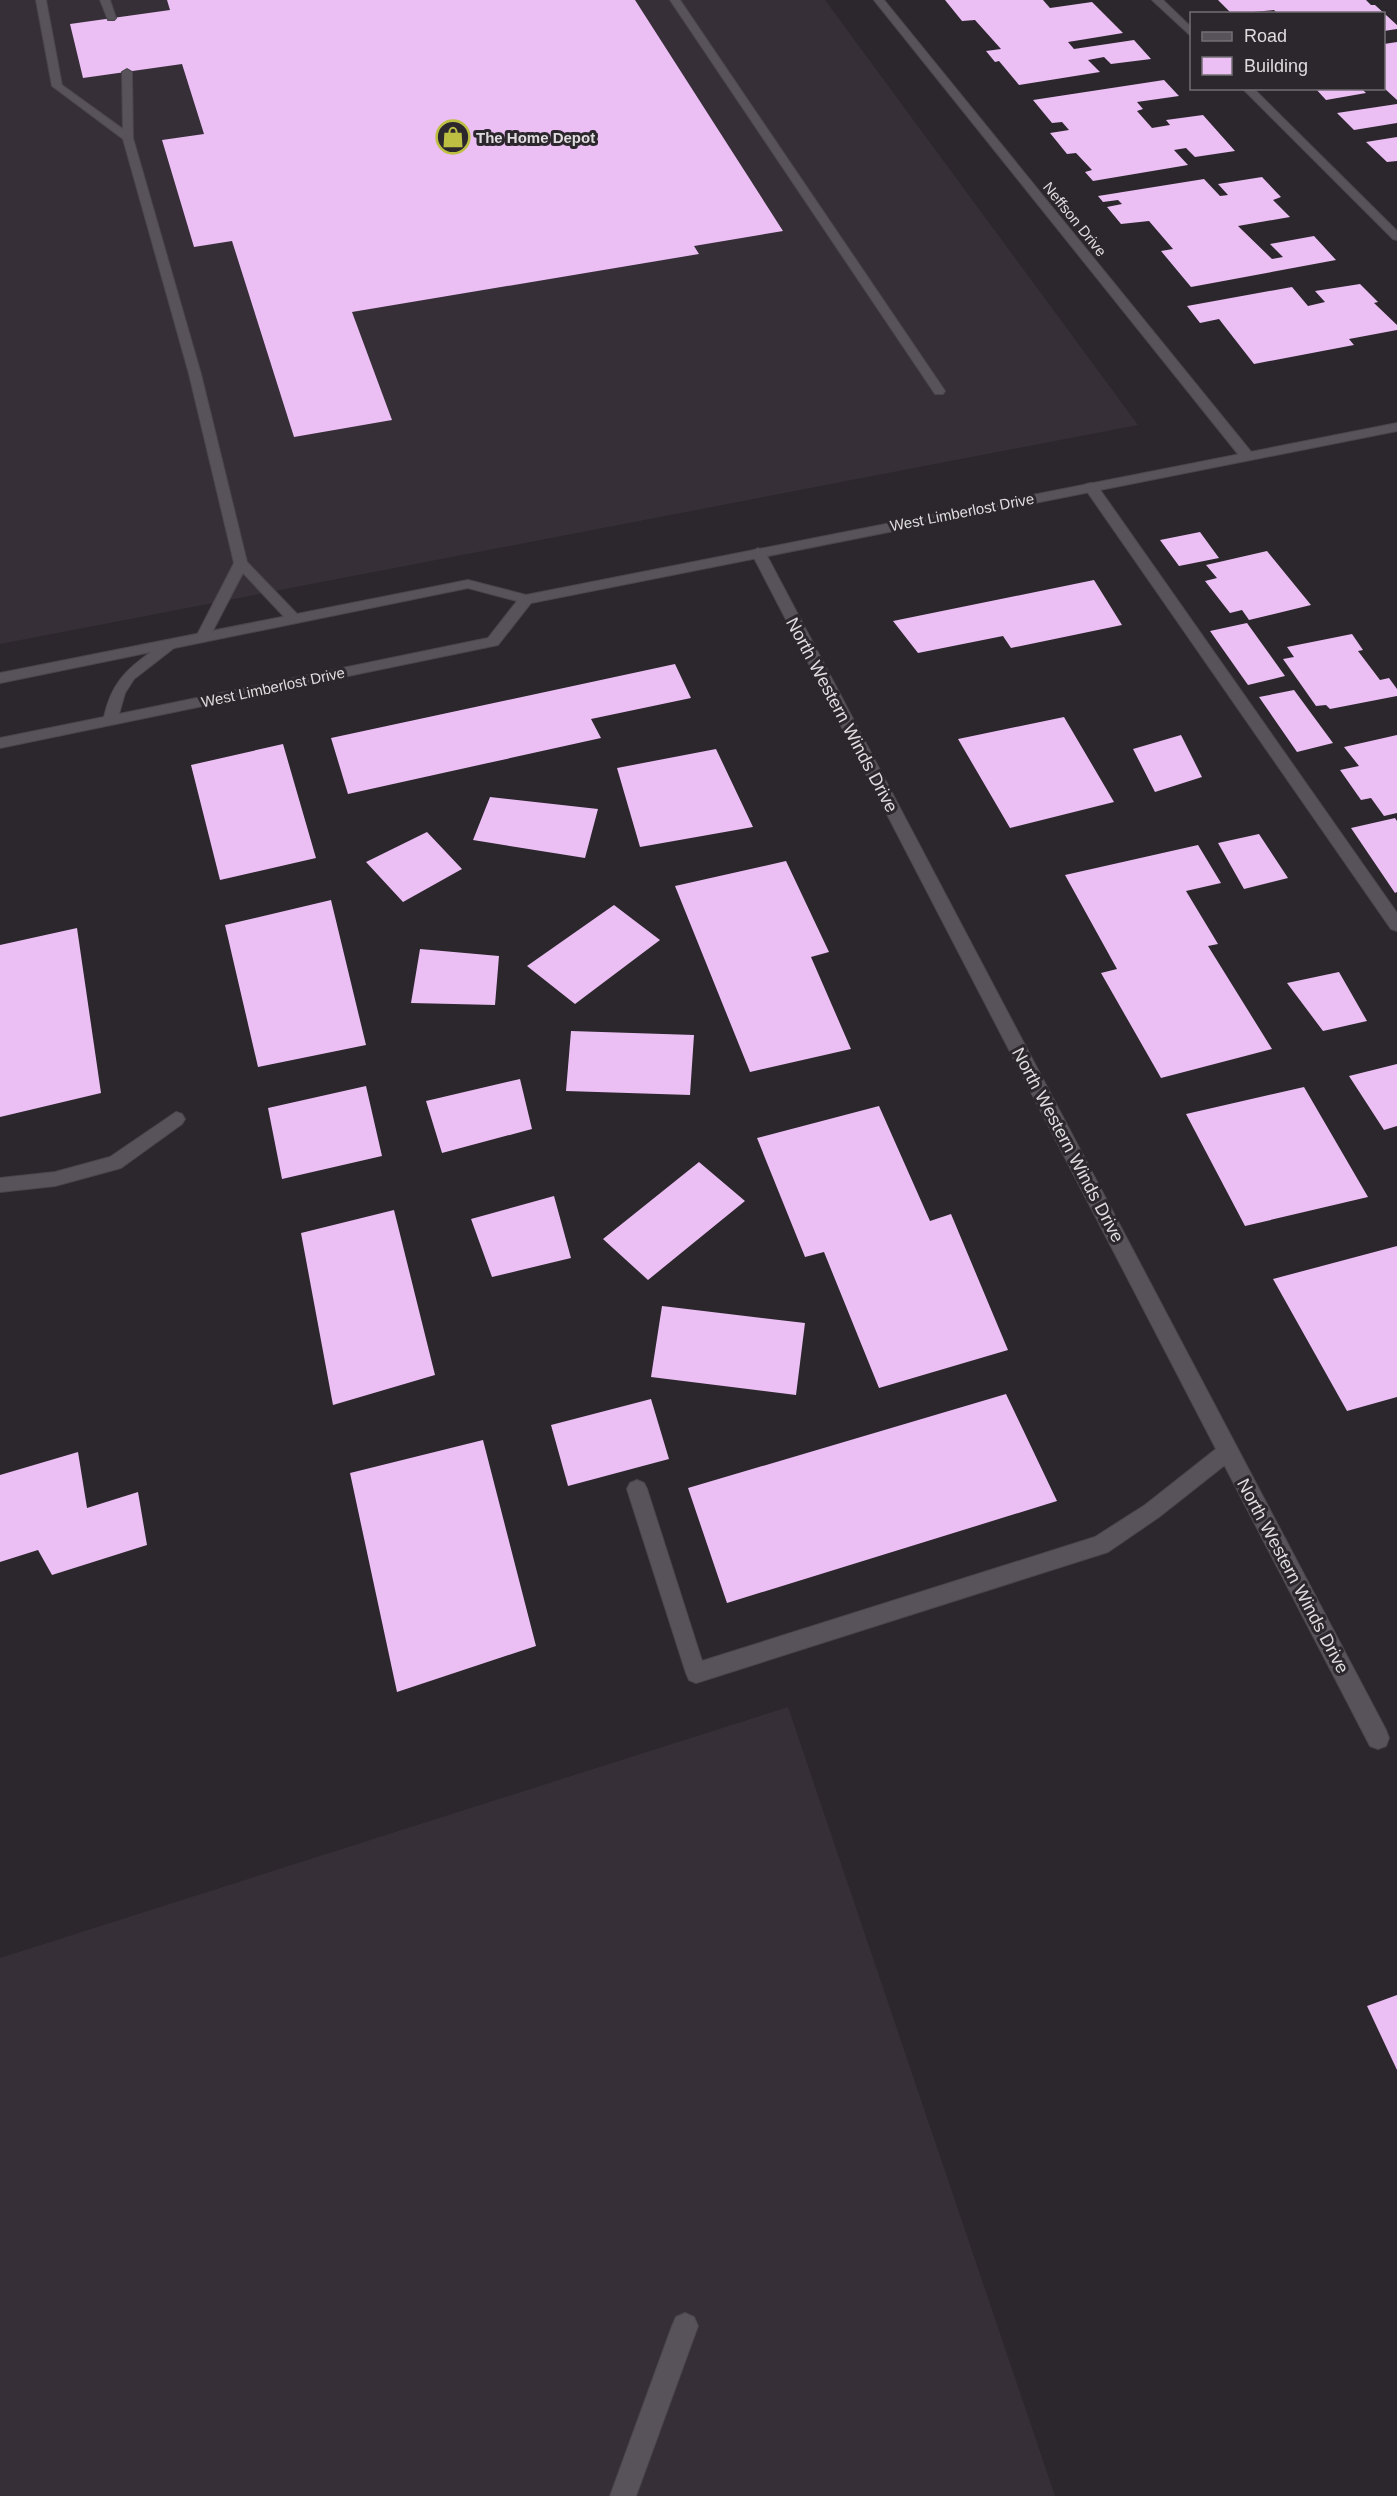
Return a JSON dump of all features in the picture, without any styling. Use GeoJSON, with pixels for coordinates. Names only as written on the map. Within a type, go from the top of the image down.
{"type":"FeatureCollection","features":[{"type":"Feature","properties":{"kind":"street"},"geometry":{"type":"LineString","coordinates":[[41,0],[57,86],[128,138]]}},
{"type":"Feature","properties":{"kind":"street"},"geometry":{"type":"LineString","coordinates":[[105,0],[111,18]]}},
{"type":"Feature","properties":{"kind":"street"},"geometry":{"type":"LineString","coordinates":[[675,0],[939,391]]}},
{"type":"Feature","properties":{"kind":"street","name":"Neffson Drive"},"geometry":{"type":"LineString","coordinates":[[879,0],[1247,456]]}},
{"type":"Feature","properties":{"kind":"street"},"geometry":{"type":"LineString","coordinates":[[1157,0],[1190,33]]}},
{"type":"Feature","properties":{"kind":"street"},"geometry":{"type":"LineString","coordinates":[[127,72],[128,138],[195,374],[240,563],[294,619]]}},
{"type":"Feature","properties":{"kind":"street"},"geometry":{"type":"LineString","coordinates":[[1249,90],[1397,237]]}},
{"type":"Feature","properties":{"kind":"street","name":"West Limberlost Drive"},"geometry":{"type":"LineString","coordinates":[[0,678],[468,584],[526,599],[1397,426]]}},
{"type":"Feature","properties":{"kind":"street"},"geometry":{"type":"LineString","coordinates":[[1091,487],[1397,925]]}},
{"type":"Feature","properties":{"kind":"street","name":"North Western Winds Drive"},"geometry":{"type":"LineString","coordinates":[[758,552],[1378,1738]]}},
{"type":"Feature","properties":{"kind":"street"},"geometry":{"type":"LineString","coordinates":[[203,638],[240,563]]}},
{"type":"Feature","properties":{"kind":"street","name":"West Limberlost Drive"},"geometry":{"type":"LineString","coordinates":[[0,743],[493,642],[526,599]]}},
{"type":"Feature","properties":{"kind":"street"},"geometry":{"type":"LineString","coordinates":[[111,720],[115,694],[126,677],[174,644]]}},
{"type":"Feature","properties":{"kind":"street"},"geometry":{"type":"LineString","coordinates":[[0,1185],[55,1179],[115,1163],[176,1119]]}},
{"type":"Feature","properties":{"kind":"street"},"geometry":{"type":"LineString","coordinates":[[637,1489],[696,1673],[1101,1545],[1152,1511],[1228,1451]]}},
{"type":"Feature","properties":{"kind":"street"},"geometry":{"type":"LineString","coordinates":[[623,2496],[685,2326]]}},
{"type":"Feature","properties":{"kind":"shaded area"},"geometry":{"type":"Polygon","coordinates":[[[0,0],[825,0],[1138,425],[0,644],[0,0]]]}},
{"type":"Feature","properties":{"kind":"shaded area"},"geometry":{"type":"Polygon","coordinates":[[[788,1707],[1055,2496],[0,2496],[0,1958],[788,1707]]]}},
{"type":"Feature","properties":{"kind":"building","name":"The Home Depot"},"geometry":{"type":"Polygon","coordinates":[[[167,0],[635,0],[783,231],[694,246],[699,254],[352,312],[392,420],[294,437],[232,241],[194,247],[162,140],[204,134],[182,64],[83,78],[70,24],[170,10],[167,0]]]}},
{"type":"Feature","properties":{"kind":"building"},"geometry":{"type":"Polygon","coordinates":[[[945,0],[1043,0],[1050,8],[1092,2],[1123,33],[1068,42],[1074,49],[1134,40],[1151,59],[1111,64],[1104,57],[1088,60],[1100,72],[1019,85],[999,61],[995,62],[986,51],[1001,49],[975,20],[962,21],[945,0]]]}},
{"type":"Feature","properties":{"kind":"building"},"geometry":{"type":"Polygon","coordinates":[[[1218,0],[1366,0],[1383,12],[1276,12],[1274,10],[1230,12],[1218,0]]]}},
{"type":"Feature","properties":{"kind":"building"},"geometry":{"type":"Polygon","coordinates":[[[1385,14],[1397,25],[1397,29],[1385,31],[1385,14]]]}},
{"type":"Feature","properties":{"kind":"building"},"geometry":{"type":"Polygon","coordinates":[[[1397,42],[1397,100],[1385,89],[1385,44],[1397,42]]]}},
{"type":"Feature","properties":{"kind":"building"},"geometry":{"type":"Polygon","coordinates":[[[1164,80],[1179,96],[1137,102],[1143,109],[1137,111],[1152,128],[1170,125],[1166,120],[1203,115],[1235,151],[1195,157],[1186,148],[1174,150],[1188,165],[1093,181],[1085,172],[1092,170],[1076,153],[1067,154],[1050,133],[1069,130],[1062,122],[1052,123],[1033,100],[1164,80]]]}},
{"type":"Feature","properties":{"kind":"building"},"geometry":{"type":"Polygon","coordinates":[[[1317,90],[1363,90],[1366,93],[1326,100],[1317,90]]]}},
{"type":"Feature","properties":{"kind":"building"},"geometry":{"type":"Polygon","coordinates":[[[1397,104],[1397,123],[1354,130],[1337,113],[1397,104]]]}},
{"type":"Feature","properties":{"kind":"building"},"geometry":{"type":"Polygon","coordinates":[[[1397,137],[1397,161],[1387,162],[1366,142],[1397,137]]]}},
{"type":"Feature","properties":{"kind":"building"},"geometry":{"type":"Polygon","coordinates":[[[1262,177],[1281,197],[1273,200],[1290,217],[1238,226],[1272,259],[1283,257],[1270,244],[1314,236],[1336,260],[1191,287],[1161,251],[1173,249],[1149,221],[1121,224],[1107,207],[1122,204],[1118,200],[1103,202],[1098,196],[1204,179],[1220,196],[1228,195],[1218,184],[1262,177]]]}},
{"type":"Feature","properties":{"kind":"building"},"geometry":{"type":"Polygon","coordinates":[[[1360,284],[1378,302],[1374,303],[1397,325],[1397,330],[1349,339],[1354,345],[1254,364],[1219,319],[1200,323],[1187,306],[1292,287],[1308,306],[1325,302],[1315,291],[1360,284]]]}},
{"type":"Feature","properties":{"kind":"building"},"geometry":{"type":"Polygon","coordinates":[[[1200,532],[1219,558],[1179,566],[1160,540],[1200,532]]]}},
{"type":"Feature","properties":{"kind":"building"},"geometry":{"type":"Polygon","coordinates":[[[1267,551],[1311,605],[1249,620],[1242,610],[1230,613],[1205,581],[1217,578],[1206,565],[1267,551]]]}},
{"type":"Feature","properties":{"kind":"building"},"geometry":{"type":"Polygon","coordinates":[[[1094,580],[1122,625],[1011,648],[1003,636],[918,653],[893,621],[1094,580]]]}},
{"type":"Feature","properties":{"kind":"building"},"geometry":{"type":"Polygon","coordinates":[[[1247,623],[1285,676],[1248,685],[1210,631],[1247,623]]]}},
{"type":"Feature","properties":{"kind":"building"},"geometry":{"type":"Polygon","coordinates":[[[1352,634],[1363,650],[1358,651],[1380,680],[1389,678],[1397,689],[1397,696],[1330,709],[1326,705],[1316,706],[1283,659],[1294,657],[1287,647],[1352,634]]]}},
{"type":"Feature","properties":{"kind":"building"},"geometry":{"type":"Polygon","coordinates":[[[675,664],[691,698],[591,719],[601,738],[348,794],[331,738],[675,664]]]}},
{"type":"Feature","properties":{"kind":"building"},"geometry":{"type":"Polygon","coordinates":[[[1294,690],[1333,743],[1297,752],[1259,697],[1294,690]]]}},
{"type":"Feature","properties":{"kind":"building"},"geometry":{"type":"Polygon","coordinates":[[[1064,717],[1114,802],[1010,828],[958,739],[1064,717]]]}},
{"type":"Feature","properties":{"kind":"building"},"geometry":{"type":"Polygon","coordinates":[[[1181,735],[1202,777],[1155,792],[1133,749],[1181,735]]]}},
{"type":"Feature","properties":{"kind":"building"},"geometry":{"type":"Polygon","coordinates":[[[1397,735],[1397,813],[1384,816],[1371,798],[1361,800],[1340,770],[1359,766],[1344,747],[1397,735]]]}},
{"type":"Feature","properties":{"kind":"building"},"geometry":{"type":"Polygon","coordinates":[[[283,744],[316,858],[220,880],[191,765],[283,744]]]}},
{"type":"Feature","properties":{"kind":"building"},"geometry":{"type":"Polygon","coordinates":[[[716,749],[753,827],[640,847],[617,768],[716,749]]]}},
{"type":"Feature","properties":{"kind":"building"},"geometry":{"type":"Polygon","coordinates":[[[490,797],[598,809],[585,858],[473,840],[490,797]]]}},
{"type":"Feature","properties":{"kind":"building"},"geometry":{"type":"Polygon","coordinates":[[[1395,818],[1397,821],[1397,892],[1395,893],[1351,828],[1395,818]]]}},
{"type":"Feature","properties":{"kind":"building"},"geometry":{"type":"Polygon","coordinates":[[[427,832],[462,869],[403,902],[366,862],[427,832]]]}},
{"type":"Feature","properties":{"kind":"building"},"geometry":{"type":"Polygon","coordinates":[[[1259,834],[1288,878],[1244,889],[1218,843],[1259,834]]]}},
{"type":"Feature","properties":{"kind":"building"},"geometry":{"type":"Polygon","coordinates":[[[1198,845],[1221,883],[1186,891],[1218,944],[1208,946],[1272,1049],[1161,1078],[1101,973],[1117,969],[1065,875],[1198,845]]]}},
{"type":"Feature","properties":{"kind":"building"},"geometry":{"type":"Polygon","coordinates":[[[786,861],[829,952],[811,957],[851,1049],[750,1072],[675,886],[786,861]]]}},
{"type":"Feature","properties":{"kind":"building"},"geometry":{"type":"Polygon","coordinates":[[[331,900],[366,1045],[258,1067],[225,925],[331,900]]]}},
{"type":"Feature","properties":{"kind":"building"},"geometry":{"type":"Polygon","coordinates":[[[614,905],[660,940],[575,1004],[527,966],[614,905]]]}},
{"type":"Feature","properties":{"kind":"building"},"geometry":{"type":"Polygon","coordinates":[[[77,928],[101,1093],[0,1117],[0,945],[77,928]]]}},
{"type":"Feature","properties":{"kind":"building"},"geometry":{"type":"Polygon","coordinates":[[[420,949],[499,956],[495,1005],[411,1003],[420,949]]]}},
{"type":"Feature","properties":{"kind":"building"},"geometry":{"type":"Polygon","coordinates":[[[1339,972],[1367,1021],[1323,1031],[1287,983],[1339,972]]]}},
{"type":"Feature","properties":{"kind":"building"},"geometry":{"type":"Polygon","coordinates":[[[571,1031],[694,1035],[690,1095],[566,1091],[571,1031]]]}},
{"type":"Feature","properties":{"kind":"building"},"geometry":{"type":"Polygon","coordinates":[[[1397,1064],[1397,1126],[1384,1130],[1349,1076],[1397,1064]]]}},
{"type":"Feature","properties":{"kind":"building"},"geometry":{"type":"Polygon","coordinates":[[[520,1079],[532,1129],[442,1153],[426,1101],[520,1079]]]}},
{"type":"Feature","properties":{"kind":"building"},"geometry":{"type":"Polygon","coordinates":[[[366,1086],[382,1156],[282,1179],[268,1108],[366,1086]]]}},
{"type":"Feature","properties":{"kind":"building"},"geometry":{"type":"Polygon","coordinates":[[[1304,1087],[1368,1197],[1245,1226],[1186,1114],[1304,1087]]]}},
{"type":"Feature","properties":{"kind":"building"},"geometry":{"type":"Polygon","coordinates":[[[879,1106],[930,1221],[951,1214],[1008,1350],[879,1388],[824,1252],[805,1257],[757,1138],[879,1106]]]}},
{"type":"Feature","properties":{"kind":"building"},"geometry":{"type":"Polygon","coordinates":[[[699,1162],[745,1201],[648,1280],[603,1239],[699,1162]]]}},
{"type":"Feature","properties":{"kind":"building"},"geometry":{"type":"Polygon","coordinates":[[[554,1196],[571,1258],[492,1277],[471,1219],[554,1196]]]}},
{"type":"Feature","properties":{"kind":"building"},"geometry":{"type":"Polygon","coordinates":[[[394,1210],[435,1375],[333,1405],[301,1233],[394,1210]]]}},
{"type":"Feature","properties":{"kind":"building"},"geometry":{"type":"Polygon","coordinates":[[[1397,1246],[1397,1397],[1347,1411],[1273,1279],[1397,1246]]]}},
{"type":"Feature","properties":{"kind":"building"},"geometry":{"type":"Polygon","coordinates":[[[662,1306],[805,1323],[796,1395],[651,1377],[662,1306]]]}},
{"type":"Feature","properties":{"kind":"building"},"geometry":{"type":"Polygon","coordinates":[[[1006,1394],[1057,1501],[727,1603],[688,1488],[1006,1394]]]}},
{"type":"Feature","properties":{"kind":"building"},"geometry":{"type":"Polygon","coordinates":[[[651,1399],[669,1459],[568,1486],[551,1425],[651,1399]]]}},
{"type":"Feature","properties":{"kind":"building"},"geometry":{"type":"Polygon","coordinates":[[[483,1440],[536,1646],[397,1692],[350,1473],[483,1440]]]}},
{"type":"Feature","properties":{"kind":"building"},"geometry":{"type":"Polygon","coordinates":[[[78,1452],[87,1508],[138,1492],[147,1545],[52,1575],[38,1550],[0,1562],[0,1475],[78,1452]]]}},
{"type":"Feature","properties":{"kind":"building"},"geometry":{"type":"Polygon","coordinates":[[[1397,1995],[1397,2070],[1367,2006],[1397,1995]]]}},
{"type":"Feature","properties":{"kind":"place","name":"The Home Depot"},"geometry":{"type":"Point","coordinates":[453,137]}}]}
